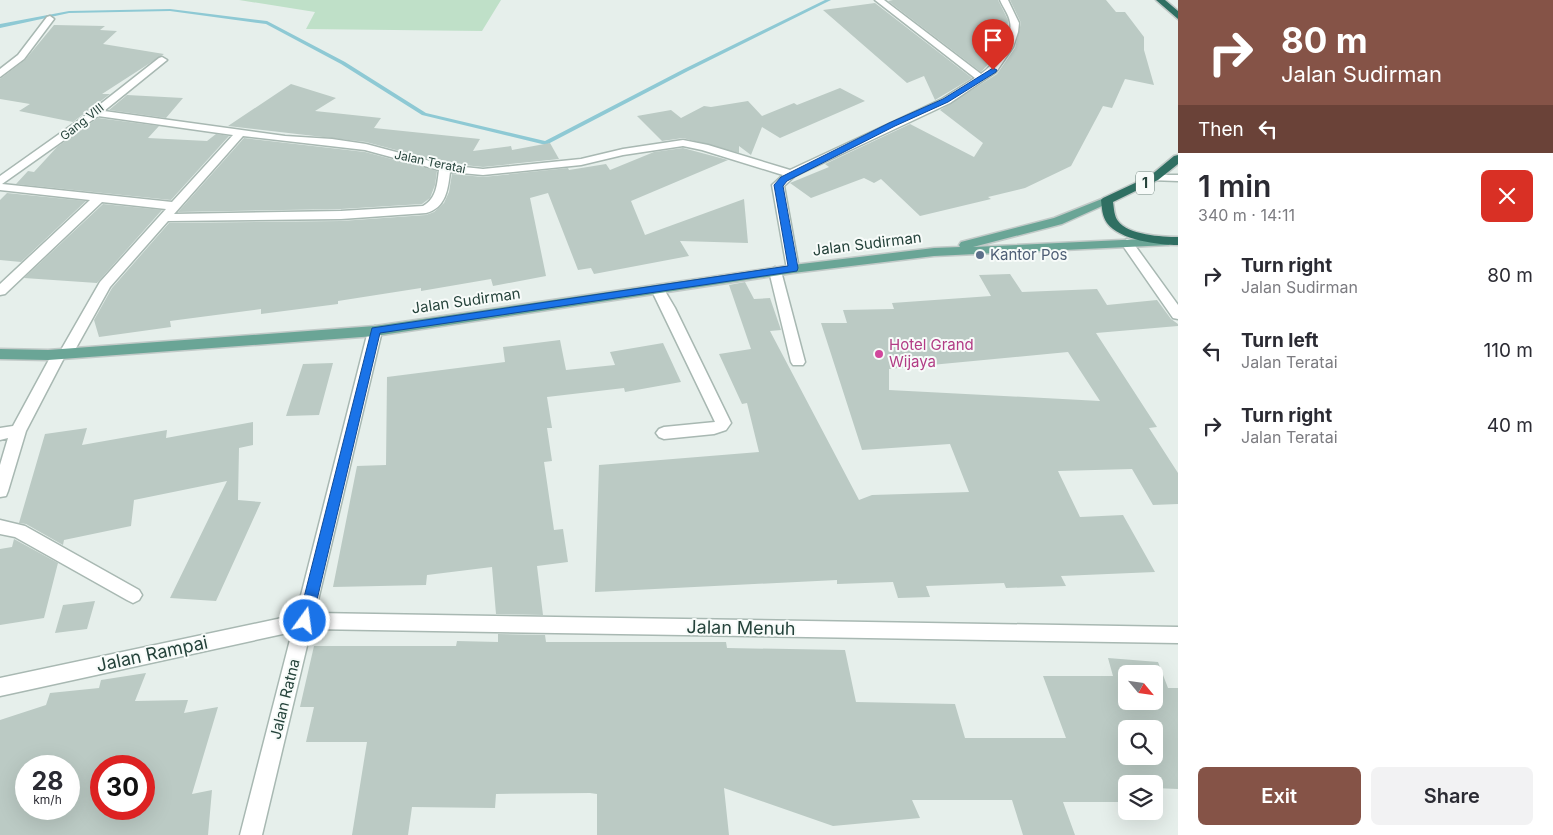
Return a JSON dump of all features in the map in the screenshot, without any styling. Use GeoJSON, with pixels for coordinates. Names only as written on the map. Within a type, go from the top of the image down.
{"type":"FeatureCollection","features":[{"type":"Feature","properties":{"kind":"highway"},"geometry":{"type":"LineString","coordinates":[[1160,0],[1178,16]]}},
{"type":"Feature","properties":{"kind":"highway","name":"Jalan Sudirman"},"geometry":{"type":"LineString","coordinates":[[1107,200],[1154,178],[1178,158]]}},
{"type":"Feature","properties":{"kind":"highway"},"geometry":{"type":"LineString","coordinates":[[1107,200],[1109,216],[1117,226],[1132,233],[1165,242]]}},
{"type":"Feature","properties":{"kind":"highway","name":"Jalan Sudirman"},"geometry":{"type":"LineString","coordinates":[[1165,242],[1178,241]]}},
{"type":"Feature","properties":{"kind":"main road","name":"Jalan Sudirman"},"geometry":{"type":"LineString","coordinates":[[934,252],[1058,221],[1107,200]]}},
{"type":"Feature","properties":{"kind":"main road","name":"Jalan Sudirman"},"geometry":{"type":"LineString","coordinates":[[0,354],[63,354],[376,330],[793,268],[934,252],[1024,250],[1165,242]]}},
{"type":"Feature","properties":{"kind":"street"},"geometry":{"type":"LineString","coordinates":[[879,0],[982,79]]}},
{"type":"Feature","properties":{"kind":"street"},"geometry":{"type":"LineString","coordinates":[[793,268],[778,185],[791,174],[946,101],[993,70],[1008,47],[1014,32],[1014,23],[1010,10],[1004,0]]}},
{"type":"Feature","properties":{"kind":"street"},"geometry":{"type":"LineString","coordinates":[[0,74],[21,57],[50,19]]}},
{"type":"Feature","properties":{"kind":"street","name":"Gang VIII"},"geometry":{"type":"LineString","coordinates":[[0,181],[95,113],[162,60]]}},
{"type":"Feature","properties":{"kind":"street","name":"Jalan Teratai"},"geometry":{"type":"LineString","coordinates":[[95,113],[285,139],[332,142],[366,147],[445,168],[483,172],[560,165],[683,143],[704,147],[791,174]]}},
{"type":"Feature","properties":{"kind":"street"},"geometry":{"type":"LineString","coordinates":[[0,491],[18,431],[105,285],[240,133]]}},
{"type":"Feature","properties":{"kind":"street"},"geometry":{"type":"LineString","coordinates":[[164,218],[341,215],[426,209],[439,200],[445,168]]}},
{"type":"Feature","properties":{"kind":"street"},"geometry":{"type":"LineString","coordinates":[[1154,178],[1178,178]]}},
{"type":"Feature","properties":{"kind":"street"},"geometry":{"type":"LineString","coordinates":[[0,187],[174,206]]}},
{"type":"Feature","properties":{"kind":"street"},"geometry":{"type":"LineString","coordinates":[[0,291],[99,198]]}},
{"type":"Feature","properties":{"kind":"street"},"geometry":{"type":"LineString","coordinates":[[1127,243],[1178,315]]}},
{"type":"Feature","properties":{"kind":"street"},"geometry":{"type":"LineString","coordinates":[[775,271],[798,362]]}},
{"type":"Feature","properties":{"kind":"street"},"geometry":{"type":"LineString","coordinates":[[657,289],[723,423],[714,428],[664,433]]}},
{"type":"Feature","properties":{"kind":"street","name":"Jalan Ratna"},"geometry":{"type":"LineString","coordinates":[[251,835],[376,330]]}},
{"type":"Feature","properties":{"kind":"street"},"geometry":{"type":"LineString","coordinates":[[0,434],[18,431]]}},
{"type":"Feature","properties":{"kind":"street"},"geometry":{"type":"LineString","coordinates":[[0,527],[19,531],[133,594]]}},
{"type":"Feature","properties":{"kind":"street","name":"Jalan Menuh"},"geometry":{"type":"LineString","coordinates":[[305,621],[1178,635]]}},
{"type":"Feature","properties":{"kind":"street","name":"Jalan Rampai"},"geometry":{"type":"LineString","coordinates":[[0,687],[305,621]]}},
{"type":"Feature","properties":{"kind":"green space"},"geometry":{"type":"Polygon","coordinates":[[[239,0],[501,0],[482,31],[306,29],[315,12],[239,0]]]}},
{"type":"Feature","properties":{"kind":"building"},"geometry":{"type":"Polygon","coordinates":[[[998,0],[1008,20],[1007,35],[995,57],[981,72],[888,1],[998,0]]]}},
{"type":"Feature","properties":{"kind":"building"},"geometry":{"type":"Polygon","coordinates":[[[1010,0],[1106,0],[1116,12],[1125,12],[1144,37],[1144,50],[1154,85],[1125,79],[1112,108],[1103,106],[1071,166],[1025,188],[988,197],[991,199],[920,216],[881,179],[874,183],[864,178],[811,198],[790,183],[829,167],[825,164],[910,124],[974,157],[983,143],[940,110],[997,74],[1015,48],[1021,23],[1010,0]]]}},
{"type":"Feature","properties":{"kind":"building"},"geometry":{"type":"Polygon","coordinates":[[[875,3],[972,78],[935,100],[924,76],[907,83],[823,10],[875,3]]]}},
{"type":"Feature","properties":{"kind":"building"},"geometry":{"type":"Polygon","coordinates":[[[54,25],[105,26],[100,30],[117,31],[103,44],[164,54],[102,94],[110,94],[73,122],[19,111],[30,104],[0,99],[0,79],[25,60],[54,25]]]}},
{"type":"Feature","properties":{"kind":"building"},"geometry":{"type":"Polygon","coordinates":[[[291,84],[336,98],[315,111],[381,118],[374,128],[480,139],[473,151],[511,146],[512,150],[550,143],[559,159],[483,167],[445,163],[366,142],[228,126],[291,84]]]}},
{"type":"Feature","properties":{"kind":"building"},"geometry":{"type":"Polygon","coordinates":[[[840,88],[865,101],[780,138],[762,127],[751,155],[739,146],[739,153],[683,138],[662,141],[637,116],[671,110],[681,118],[704,106],[711,107],[748,101],[762,116],[840,88]]]}},
{"type":"Feature","properties":{"kind":"building"},"geometry":{"type":"Polygon","coordinates":[[[127,95],[183,98],[166,118],[109,110],[127,95]]]}},
{"type":"Feature","properties":{"kind":"building"},"geometry":{"type":"Polygon","coordinates":[[[98,118],[159,126],[148,138],[207,141],[216,134],[229,136],[171,200],[16,184],[28,171],[34,172],[57,147],[98,118]]]}},
{"type":"Feature","properties":{"kind":"building"},"geometry":{"type":"Polygon","coordinates":[[[244,138],[365,152],[437,171],[435,185],[430,198],[422,204],[341,209],[178,212],[244,138]]]}},
{"type":"Feature","properties":{"kind":"building"},"geometry":{"type":"Polygon","coordinates":[[[683,148],[728,160],[631,201],[645,235],[744,199],[748,243],[680,241],[689,256],[594,274],[591,268],[578,270],[548,193],[530,198],[546,276],[493,286],[491,279],[421,291],[421,288],[338,301],[338,304],[261,314],[261,309],[170,321],[171,327],[99,337],[94,320],[112,288],[169,223],[341,221],[426,215],[434,212],[444,203],[449,192],[452,174],[483,177],[568,168],[569,170],[606,164],[610,170],[654,152],[683,148]]]}},
{"type":"Feature","properties":{"kind":"building"},"geometry":{"type":"Polygon","coordinates":[[[7,193],[86,201],[21,262],[0,260],[0,200],[7,193]]]}},
{"type":"Feature","properties":{"kind":"building"},"geometry":{"type":"Polygon","coordinates":[[[103,204],[162,210],[97,283],[24,278],[103,204]]]}},
{"type":"Feature","properties":{"kind":"building"},"geometry":{"type":"Polygon","coordinates":[[[1010,274],[1022,292],[1097,289],[1107,305],[1157,300],[1171,319],[1178,324],[1178,326],[1096,333],[1157,427],[1149,428],[1178,473],[1178,504],[1153,505],[1132,469],[1058,471],[1080,517],[1123,515],[1155,572],[1061,576],[1066,586],[1006,588],[1004,583],[926,586],[930,597],[898,598],[893,582],[837,584],[837,580],[595,592],[599,465],[759,452],[747,403],[742,404],[719,354],[751,349],[729,285],[745,282],[754,299],[770,298],[781,330],[770,331],[859,500],[872,495],[969,492],[950,444],[862,450],[821,323],[847,323],[843,310],[894,309],[892,303],[991,296],[979,275],[1010,274]],[[1068,352],[889,369],[889,390],[1100,401],[1068,352]]]}},
{"type":"Feature","properties":{"kind":"building"},"geometry":{"type":"Polygon","coordinates":[[[560,340],[566,370],[615,365],[610,352],[663,343],[681,382],[625,392],[624,388],[547,397],[552,428],[547,428],[552,461],[544,462],[554,530],[563,529],[568,562],[537,566],[543,615],[496,614],[492,567],[427,575],[426,585],[333,587],[357,466],[386,465],[387,377],[505,362],[503,347],[560,340]]]}},
{"type":"Feature","properties":{"kind":"building"},"geometry":{"type":"Polygon","coordinates":[[[333,363],[319,415],[286,416],[303,364],[333,363]]]}},
{"type":"Feature","properties":{"kind":"building"},"geometry":{"type":"Polygon","coordinates":[[[253,422],[253,445],[239,448],[238,500],[261,502],[216,601],[170,598],[227,481],[134,500],[131,526],[64,540],[63,545],[26,524],[19,523],[45,434],[87,428],[82,445],[167,430],[166,438],[253,422]]]}},
{"type":"Feature","properties":{"kind":"building"},"geometry":{"type":"Polygon","coordinates":[[[14,539],[58,563],[44,618],[0,625],[0,549],[12,547],[14,539]]]}},
{"type":"Feature","properties":{"kind":"building"},"geometry":{"type":"Polygon","coordinates":[[[95,601],[87,629],[55,633],[63,605],[95,601]]]}},
{"type":"Feature","properties":{"kind":"building"},"geometry":{"type":"Polygon","coordinates":[[[498,634],[545,635],[546,642],[726,642],[727,648],[845,650],[856,702],[955,704],[965,738],[1066,738],[1043,676],[1113,676],[1108,658],[1158,662],[1159,665],[1118,665],[1118,710],[1163,710],[1163,675],[1168,688],[1178,688],[1178,789],[1163,788],[1163,775],[1118,775],[1118,802],[1063,802],[1075,835],[1023,835],[1012,800],[912,800],[920,818],[833,826],[724,788],[729,835],[597,835],[597,794],[590,793],[496,794],[495,808],[412,807],[408,835],[352,835],[367,742],[306,742],[314,707],[300,707],[314,646],[456,646],[457,641],[498,642],[498,634]]]}},
{"type":"Feature","properties":{"kind":"building"},"geometry":{"type":"Polygon","coordinates":[[[146,673],[135,701],[188,700],[184,713],[218,707],[192,794],[212,790],[208,835],[0,835],[0,720],[46,705],[50,693],[99,688],[101,680],[146,673]]]}},
{"type":"Feature","properties":{"kind":"waterway"},"geometry":{"type":"LineString","coordinates":[[0,26],[69,12],[170,10],[267,23],[343,63],[424,114],[546,143],[686,70],[829,0]]}},
{"type":"Feature","properties":{"kind":"place","name":"Kantor Pos"},"geometry":{"type":"Point","coordinates":[980,255]}},
{"type":"Feature","properties":{"kind":"place","name":"Hotel Grand Wijaya"},"geometry":{"type":"Point","coordinates":[879,354]}},
{"type":"Feature","properties":{"kind":"route"},"geometry":{"type":"LineString","coordinates":[[305,621],[376,330],[793,268],[778,185],[784,179],[860,140],[946,101],[993,70]]}}]}
